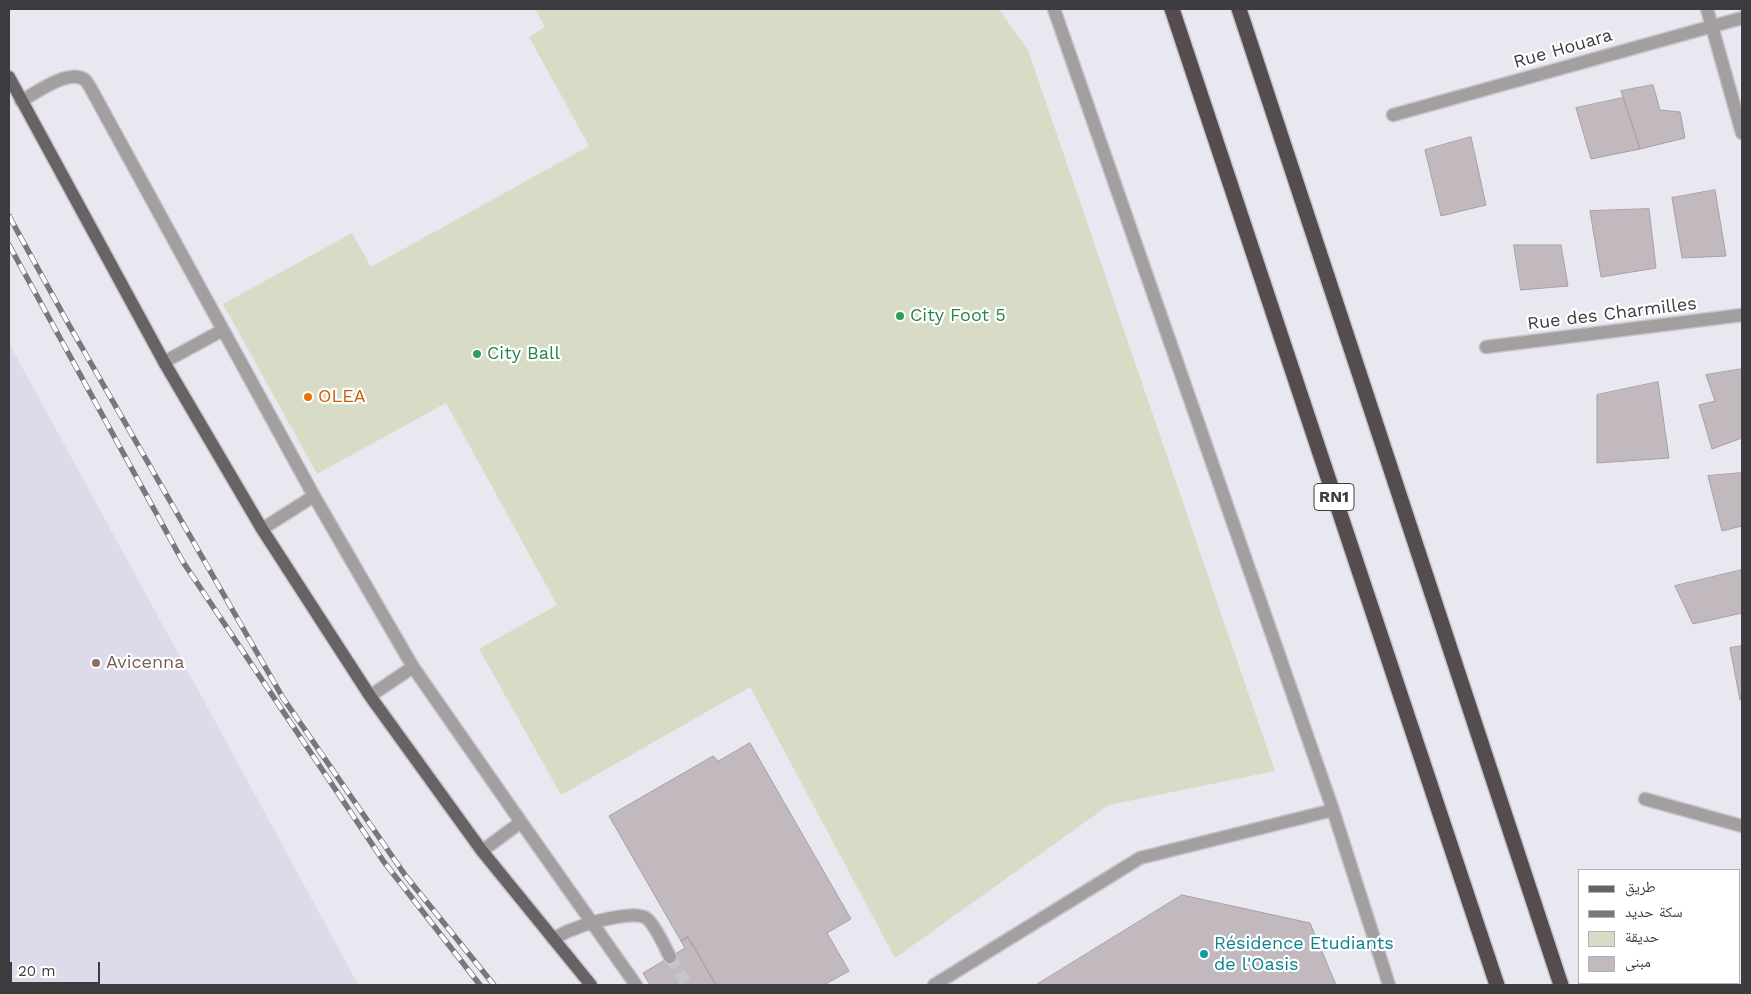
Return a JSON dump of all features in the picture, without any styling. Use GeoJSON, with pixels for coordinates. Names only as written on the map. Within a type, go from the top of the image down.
{"type":"FeatureCollection","features":[{"type":"Feature","properties":{"kind":"highway","name":"RN1"},"geometry":{"type":"LineString","coordinates":[[1172,9],[1496,985]]}},
{"type":"Feature","properties":{"kind":"highway"},"geometry":{"type":"LineString","coordinates":[[1239,9],[1561,985]]}},
{"type":"Feature","properties":{"kind":"main road"},"geometry":{"type":"LineString","coordinates":[[9,77],[164,362],[262,529],[370,696],[482,851],[591,985]]}},
{"type":"Feature","properties":{"kind":"street"},"geometry":{"type":"LineString","coordinates":[[1054,9],[1333,810],[1389,985]]}},
{"type":"Feature","properties":{"kind":"street"},"geometry":{"type":"LineString","coordinates":[[1707,9],[1742,133]]}},
{"type":"Feature","properties":{"kind":"street","name":"Rue Houara"},"geometry":{"type":"LineString","coordinates":[[1394,115],[1742,18]]}},
{"type":"Feature","properties":{"kind":"street"},"geometry":{"type":"LineString","coordinates":[[21,101],[66,76],[75,76],[85,80],[314,496],[413,668],[636,985]]}},
{"type":"Feature","properties":{"kind":"street","name":"Rue des Charmilles"},"geometry":{"type":"LineString","coordinates":[[1486,347],[1742,316]]}},
{"type":"Feature","properties":{"kind":"street"},"geometry":{"type":"LineString","coordinates":[[164,362],[223,330]]}},
{"type":"Feature","properties":{"kind":"street"},"geometry":{"type":"LineString","coordinates":[[262,529],[314,496]]}},
{"type":"Feature","properties":{"kind":"street"},"geometry":{"type":"LineString","coordinates":[[370,696],[413,668]]}},
{"type":"Feature","properties":{"kind":"street"},"geometry":{"type":"LineString","coordinates":[[1645,798],[1742,826]]}},
{"type":"Feature","properties":{"kind":"street"},"geometry":{"type":"LineString","coordinates":[[934,985],[1140,858],[1333,810]]}},
{"type":"Feature","properties":{"kind":"street"},"geometry":{"type":"LineString","coordinates":[[482,851],[521,822]]}},
{"type":"Feature","properties":{"kind":"street"},"geometry":{"type":"LineString","coordinates":[[553,939],[574,928],[635,915],[645,917],[652,925],[670,957]]}},
{"type":"Feature","properties":{"kind":"shaded area","name":"Avicenna"},"geometry":{"type":"Polygon","coordinates":[[[9,343],[357,982],[359,985],[9,985],[9,343]]]}},
{"type":"Feature","properties":{"kind":"green space","name":"City Foot 5"},"geometry":{"type":"Polygon","coordinates":[[[535,9],[999,9],[1028,50],[1275,771],[1109,805],[895,958],[750,687],[561,795],[479,649],[557,605],[446,403],[317,474],[223,304],[352,233],[371,267],[589,146],[529,37],[545,27],[535,9]]]}},
{"type":"Feature","properties":{"kind":"building"},"geometry":{"type":"Polygon","coordinates":[[[1653,85],[1660,110],[1680,112],[1685,138],[1640,149],[1621,91],[1653,85]]]}},
{"type":"Feature","properties":{"kind":"building"},"geometry":{"type":"Polygon","coordinates":[[[1623,98],[1640,149],[1591,159],[1576,108],[1623,98]]]}},
{"type":"Feature","properties":{"kind":"building"},"geometry":{"type":"Polygon","coordinates":[[[1471,137],[1486,205],[1441,216],[1425,150],[1471,137]]]}},
{"type":"Feature","properties":{"kind":"building"},"geometry":{"type":"Polygon","coordinates":[[[1715,190],[1726,256],[1682,258],[1672,198],[1715,190]]]}},
{"type":"Feature","properties":{"kind":"building"},"geometry":{"type":"Polygon","coordinates":[[[1649,209],[1656,268],[1601,277],[1590,211],[1649,209]]]}},
{"type":"Feature","properties":{"kind":"building"},"geometry":{"type":"Polygon","coordinates":[[[1514,245],[1561,245],[1568,286],[1521,290],[1514,245]]]}},
{"type":"Feature","properties":{"kind":"building"},"geometry":{"type":"Polygon","coordinates":[[[1742,369],[1742,438],[1712,449],[1699,405],[1715,401],[1706,375],[1742,369]]]}},
{"type":"Feature","properties":{"kind":"building"},"geometry":{"type":"Polygon","coordinates":[[[1658,382],[1669,458],[1597,463],[1597,395],[1658,382]]]}},
{"type":"Feature","properties":{"kind":"building"},"geometry":{"type":"Polygon","coordinates":[[[1742,473],[1742,526],[1722,531],[1708,476],[1742,473]]]}},
{"type":"Feature","properties":{"kind":"building"},"geometry":{"type":"Polygon","coordinates":[[[1742,570],[1742,613],[1693,624],[1675,586],[1742,570]]]}},
{"type":"Feature","properties":{"kind":"building"},"geometry":{"type":"Polygon","coordinates":[[[1742,646],[1742,700],[1740,700],[1730,648],[1742,646]]]}},
{"type":"Feature","properties":{"kind":"building"},"geometry":{"type":"Polygon","coordinates":[[[750,743],[851,919],[827,933],[849,971],[824,985],[716,985],[688,937],[681,941],[609,816],[713,756],[718,761],[750,743]]]}},
{"type":"Feature","properties":{"kind":"building","name":"Résidence Etudiants de l'Oasis"},"geometry":{"type":"Polygon","coordinates":[[[1182,895],[1310,923],[1336,985],[1036,985],[1182,895]]]}},
{"type":"Feature","properties":{"kind":"building"},"geometry":{"type":"Polygon","coordinates":[[[688,937],[716,985],[650,985],[643,973],[685,948],[681,941],[688,937]]]}},
{"type":"Feature","properties":{"kind":"tunnel"},"geometry":{"type":"LineString","coordinates":[[670,957],[687,985]]}},
{"type":"Feature","properties":{"kind":"railway"},"geometry":{"type":"LineString","coordinates":[[9,216],[69,325],[283,698],[405,875],[494,985]]}},
{"type":"Feature","properties":{"kind":"railway"},"geometry":{"type":"LineString","coordinates":[[9,245],[183,562],[384,862],[480,985]]}},
{"type":"Feature","properties":{"kind":"place","name":"City Foot 5"},"geometry":{"type":"Point","coordinates":[900,316]}},
{"type":"Feature","properties":{"kind":"place","name":"City Ball"},"geometry":{"type":"Point","coordinates":[477,354]}},
{"type":"Feature","properties":{"kind":"place","name":"OLEA"},"geometry":{"type":"Point","coordinates":[308,397]}},
{"type":"Feature","properties":{"kind":"place","name":"Avicenna"},"geometry":{"type":"Point","coordinates":[96,663]}},
{"type":"Feature","properties":{"kind":"place","name":"Résidence Etudiants de l'Oasis"},"geometry":{"type":"Point","coordinates":[1204,954]}}]}
